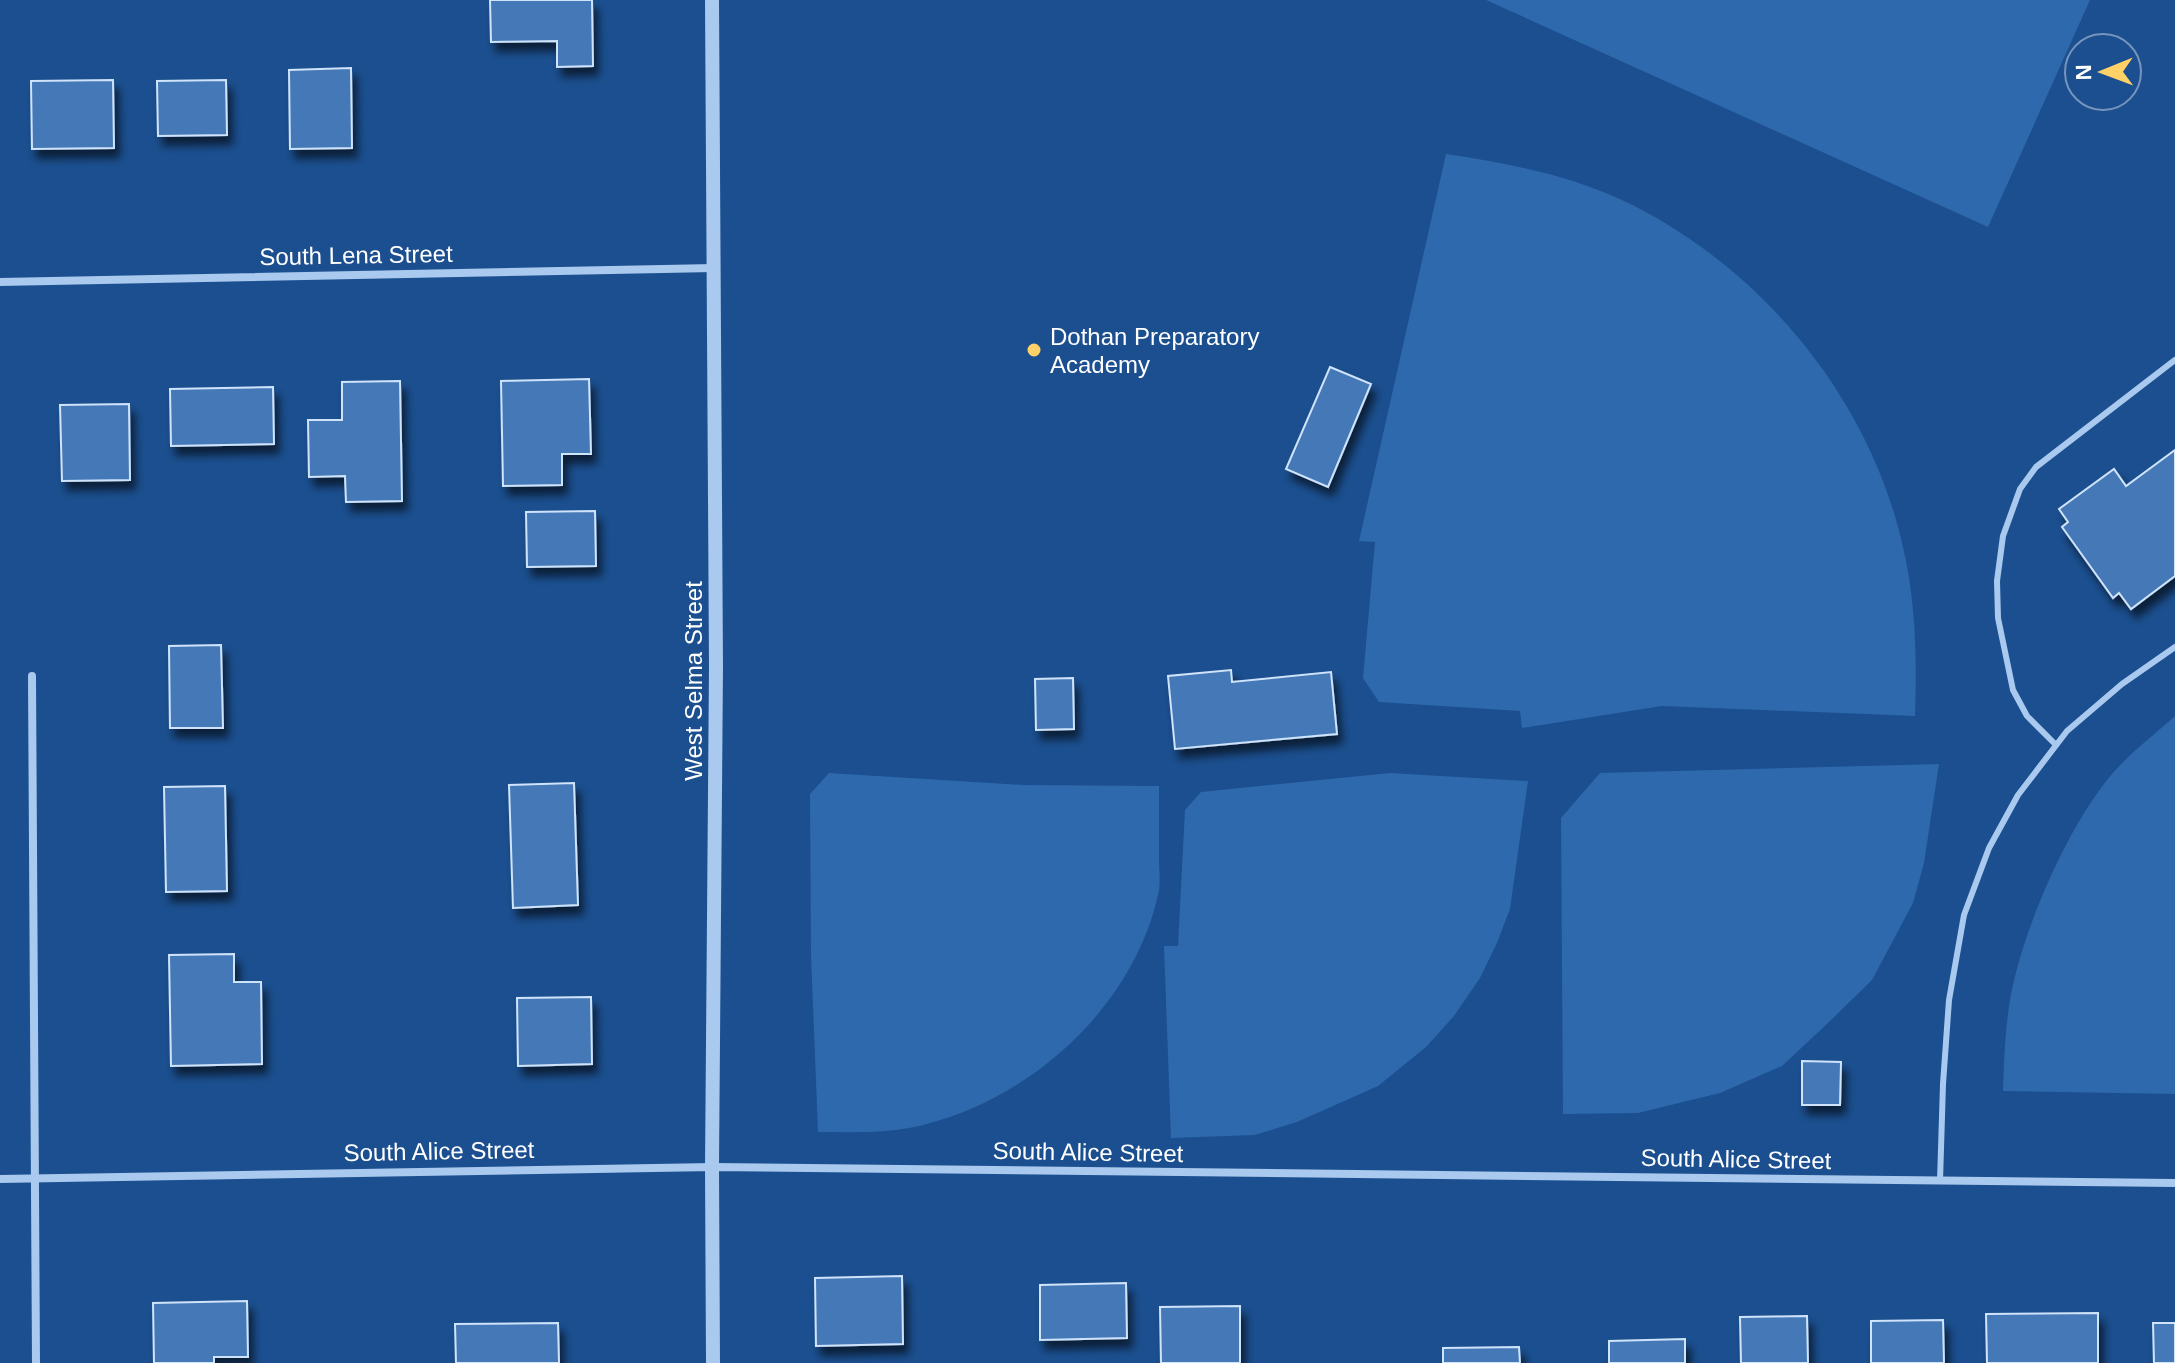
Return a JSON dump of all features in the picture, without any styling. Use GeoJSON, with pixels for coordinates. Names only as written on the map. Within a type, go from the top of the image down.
{"type":"FeatureCollection","features":[{"type":"Feature","properties":{"kind":"street","name":"West Selma Street"},"geometry":{"type":"LineString","coordinates":[[712,0],[716,682],[713,1363]]}},
{"type":"Feature","properties":{"kind":"street","name":"South Lena Street"},"geometry":{"type":"LineString","coordinates":[[0,282],[714,268]]}},
{"type":"Feature","properties":{"kind":"street"},"geometry":{"type":"LineString","coordinates":[[32,676],[36,1363]]}},
{"type":"Feature","properties":{"kind":"street","name":"South Alice Street"},"geometry":{"type":"LineString","coordinates":[[0,1179],[712,1167],[2175,1183]]}},
{"type":"Feature","properties":{"kind":"lane"},"geometry":{"type":"LineString","coordinates":[[2056,745],[2027,716],[2013,690],[1998,618],[1997,581],[2003,536],[2020,489],[2036,467],[2175,360]]}},
{"type":"Feature","properties":{"kind":"lane"},"geometry":{"type":"LineString","coordinates":[[1940,1181],[1949,1000],[1964,915],[1989,848],[2018,795],[2067,731],[2122,684],[2175,647]]}},
{"type":"Feature","properties":{"kind":"shaded area"},"geometry":{"type":"Polygon","coordinates":[[[1486,0],[2090,0],[2076,32],[2063,32],[2063,60],[1988,227],[1486,0]]]}},
{"type":"Feature","properties":{"kind":"shaded area"},"geometry":{"type":"Polygon","coordinates":[[[1446,154],[1536,171],[1622,200],[1672,227],[1719,261],[1763,299],[1802,342],[1836,389],[1865,439],[1887,492],[1911,589],[1916,652],[1915,716],[1662,706],[1522,728],[1520,711],[1379,702],[1363,678],[1375,542],[1359,541],[1446,154]]]}},
{"type":"Feature","properties":{"kind":"shaded area"},"geometry":{"type":"Polygon","coordinates":[[[2175,716],[2175,1094],[2003,1091],[2010,1000],[2025,943],[2049,881],[2095,796],[2134,751],[2175,716]]]}},
{"type":"Feature","properties":{"kind":"shaded area"},"geometry":{"type":"Polygon","coordinates":[[[1939,764],[1924,863],[1913,903],[1872,980],[1782,1066],[1720,1093],[1638,1113],[1563,1114],[1561,818],[1600,773],[1939,764]]]}},
{"type":"Feature","properties":{"kind":"shaded area"},"geometry":{"type":"Polygon","coordinates":[[[829,773],[1024,785],[1159,786],[1159,891],[1145,936],[1126,974],[1102,1009],[1073,1041],[1041,1069],[967,1111],[900,1129],[818,1132],[811,955],[810,794],[829,773]]]}},
{"type":"Feature","properties":{"kind":"shaded area"},"geometry":{"type":"Polygon","coordinates":[[[1390,773],[1528,781],[1510,909],[1480,978],[1454,1016],[1426,1047],[1378,1086],[1297,1122],[1255,1135],[1171,1138],[1164,946],[1178,946],[1185,810],[1201,792],[1390,773]]]}},
{"type":"Feature","properties":{"kind":"building"},"geometry":{"type":"Polygon","coordinates":[[[490,0],[592,0],[593,66],[557,67],[557,41],[491,42],[490,0]]]}},
{"type":"Feature","properties":{"kind":"building"},"geometry":{"type":"Polygon","coordinates":[[[351,68],[352,148],[290,149],[289,70],[351,68]]]}},
{"type":"Feature","properties":{"kind":"building"},"geometry":{"type":"Polygon","coordinates":[[[113,80],[114,148],[32,149],[31,81],[113,80]]]}},
{"type":"Feature","properties":{"kind":"building"},"geometry":{"type":"Polygon","coordinates":[[[226,80],[227,135],[158,136],[157,81],[226,80]]]}},
{"type":"Feature","properties":{"kind":"building"},"geometry":{"type":"Polygon","coordinates":[[[1330,367],[1371,384],[1328,487],[1286,469],[1330,367]]]}},
{"type":"Feature","properties":{"kind":"building"},"geometry":{"type":"Polygon","coordinates":[[[589,379],[591,454],[562,454],[562,485],[503,486],[501,381],[589,379]]]}},
{"type":"Feature","properties":{"kind":"building"},"geometry":{"type":"Polygon","coordinates":[[[400,381],[402,501],[346,502],[345,476],[309,477],[308,420],[342,420],[342,382],[400,381]]]}},
{"type":"Feature","properties":{"kind":"building"},"geometry":{"type":"Polygon","coordinates":[[[273,387],[274,444],[171,446],[170,389],[273,387]]]}},
{"type":"Feature","properties":{"kind":"building"},"geometry":{"type":"Polygon","coordinates":[[[129,404],[130,480],[62,481],[60,405],[129,404]]]}},
{"type":"Feature","properties":{"kind":"building"},"geometry":{"type":"Polygon","coordinates":[[[2175,450],[2175,576],[2131,609],[2119,593],[2113,598],[2062,527],[2068,522],[2059,509],[2114,469],[2126,486],[2175,450]]]}},
{"type":"Feature","properties":{"kind":"building"},"geometry":{"type":"Polygon","coordinates":[[[595,511],[596,566],[527,567],[526,512],[595,511]]]}},
{"type":"Feature","properties":{"kind":"building"},"geometry":{"type":"Polygon","coordinates":[[[221,645],[223,728],[170,728],[169,646],[221,645]]]}},
{"type":"Feature","properties":{"kind":"building"},"geometry":{"type":"Polygon","coordinates":[[[1231,670],[1232,682],[1331,672],[1337,734],[1175,749],[1168,676],[1231,670]]]}},
{"type":"Feature","properties":{"kind":"building"},"geometry":{"type":"Polygon","coordinates":[[[1073,678],[1074,729],[1036,730],[1035,679],[1073,678]]]}},
{"type":"Feature","properties":{"kind":"building"},"geometry":{"type":"Polygon","coordinates":[[[574,783],[578,905],[513,908],[509,785],[574,783]]]}},
{"type":"Feature","properties":{"kind":"building"},"geometry":{"type":"Polygon","coordinates":[[[225,786],[227,891],[166,892],[164,787],[225,786]]]}},
{"type":"Feature","properties":{"kind":"building"},"geometry":{"type":"Polygon","coordinates":[[[234,954],[234,982],[261,982],[262,1064],[171,1066],[169,955],[234,954]]]}},
{"type":"Feature","properties":{"kind":"building"},"geometry":{"type":"Polygon","coordinates":[[[591,997],[592,1064],[518,1066],[517,998],[591,997]]]}},
{"type":"Feature","properties":{"kind":"building"},"geometry":{"type":"Polygon","coordinates":[[[1802,1061],[1841,1062],[1840,1105],[1802,1105],[1802,1061]]]}},
{"type":"Feature","properties":{"kind":"building"},"geometry":{"type":"Polygon","coordinates":[[[902,1276],[903,1344],[816,1346],[815,1278],[902,1276]]]}},
{"type":"Feature","properties":{"kind":"building"},"geometry":{"type":"Polygon","coordinates":[[[1126,1283],[1127,1338],[1040,1340],[1040,1285],[1126,1283]]]}},
{"type":"Feature","properties":{"kind":"building"},"geometry":{"type":"Polygon","coordinates":[[[247,1301],[248,1357],[214,1357],[214,1363],[154,1363],[153,1303],[247,1301]]]}},
{"type":"Feature","properties":{"kind":"building"},"geometry":{"type":"Polygon","coordinates":[[[1240,1306],[1240,1363],[1161,1363],[1160,1307],[1240,1306]]]}},
{"type":"Feature","properties":{"kind":"building"},"geometry":{"type":"Polygon","coordinates":[[[2098,1313],[2098,1363],[1987,1363],[1986,1314],[2098,1313]]]}},
{"type":"Feature","properties":{"kind":"building"},"geometry":{"type":"Polygon","coordinates":[[[1807,1316],[1808,1363],[1741,1363],[1740,1317],[1807,1316]]]}},
{"type":"Feature","properties":{"kind":"building"},"geometry":{"type":"Polygon","coordinates":[[[1943,1320],[1944,1363],[1871,1363],[1871,1321],[1943,1320]]]}},
{"type":"Feature","properties":{"kind":"building"},"geometry":{"type":"Polygon","coordinates":[[[558,1323],[559,1363],[456,1363],[455,1324],[558,1323]]]}},
{"type":"Feature","properties":{"kind":"building"},"geometry":{"type":"Polygon","coordinates":[[[2153,1323],[2175,1323],[2175,1363],[2154,1363],[2153,1323]]]}},
{"type":"Feature","properties":{"kind":"building"},"geometry":{"type":"Polygon","coordinates":[[[1685,1339],[1685,1363],[1609,1363],[1609,1341],[1685,1339]]]}},
{"type":"Feature","properties":{"kind":"building"},"geometry":{"type":"Polygon","coordinates":[[[1519,1347],[1520,1363],[1443,1363],[1443,1348],[1519,1347]]]}},
{"type":"Feature","properties":{"kind":"place","name":"Dothan Preparatory Academy"},"geometry":{"type":"Point","coordinates":[1034,350]}}]}
